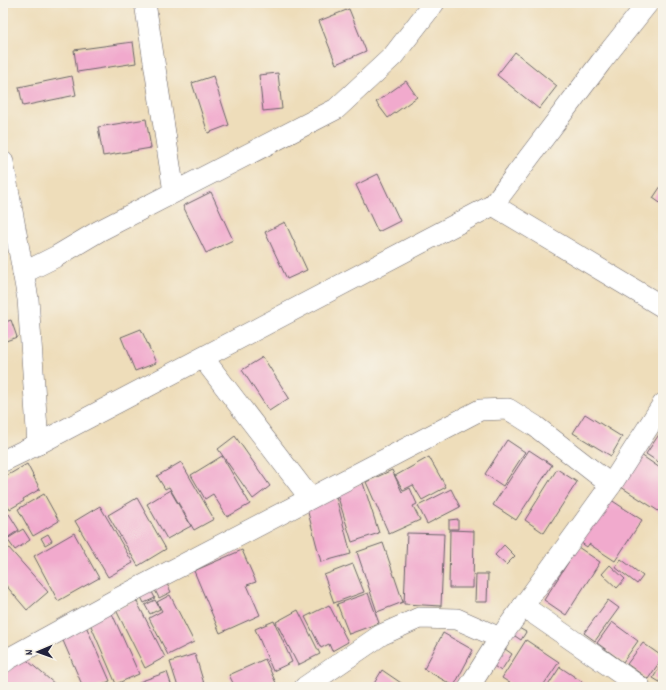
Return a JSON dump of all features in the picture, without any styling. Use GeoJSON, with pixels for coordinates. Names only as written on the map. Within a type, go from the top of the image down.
{"type":"FeatureCollection","features":[{"type":"Feature","properties":{"kind":"street"},"geometry":{"type":"LineString","coordinates":[[23,273],[99,231],[336,109],[393,56],[434,3]]}},
{"type":"Feature","properties":{"kind":"street"},"geometry":{"type":"LineString","coordinates":[[3,461],[493,206],[601,62],[648,3]]}},
{"type":"Feature","properties":{"kind":"street"},"geometry":{"type":"LineString","coordinates":[[147,4],[174,192]]}},
{"type":"Feature","properties":{"kind":"street"},"geometry":{"type":"LineString","coordinates":[[3,162],[28,299],[38,444]]}},
{"type":"Feature","properties":{"kind":"street"},"geometry":{"type":"LineString","coordinates":[[493,206],[663,307]]}},
{"type":"Feature","properties":{"kind":"street"},"geometry":{"type":"LineString","coordinates":[[203,358],[310,498]]}},
{"type":"Feature","properties":{"kind":"street"},"geometry":{"type":"LineString","coordinates":[[469,687],[500,638],[611,484],[663,404]]}},
{"type":"Feature","properties":{"kind":"street"},"geometry":{"type":"LineString","coordinates":[[3,663],[119,598],[480,410],[508,409],[535,426],[611,484]]}},
{"type":"Feature","properties":{"kind":"street"},"geometry":{"type":"LineString","coordinates":[[523,606],[640,687]]}},
{"type":"Feature","properties":{"kind":"street"},"geometry":{"type":"LineString","coordinates":[[305,687],[381,635],[420,618],[457,619],[500,638]]}},
{"type":"Feature","properties":{"kind":"building"},"geometry":{"type":"Polygon","coordinates":[[[349,9],[366,51],[336,64],[319,21],[349,9]]]}},
{"type":"Feature","properties":{"kind":"building"},"geometry":{"type":"Polygon","coordinates":[[[133,42],[136,63],[77,72],[74,50],[133,42]]]}},
{"type":"Feature","properties":{"kind":"building"},"geometry":{"type":"Polygon","coordinates":[[[515,52],[557,86],[539,109],[497,75],[515,52]]]}},
{"type":"Feature","properties":{"kind":"building"},"geometry":{"type":"Polygon","coordinates":[[[278,73],[282,109],[263,111],[259,75],[278,73]]]}},
{"type":"Feature","properties":{"kind":"building"},"geometry":{"type":"Polygon","coordinates":[[[72,76],[76,95],[23,106],[19,87],[72,76]]]}},
{"type":"Feature","properties":{"kind":"building"},"geometry":{"type":"Polygon","coordinates":[[[213,76],[229,125],[208,133],[192,83],[213,76]]]}},
{"type":"Feature","properties":{"kind":"building"},"geometry":{"type":"Polygon","coordinates":[[[406,81],[417,97],[388,118],[376,102],[406,81]]]}},
{"type":"Feature","properties":{"kind":"building"},"geometry":{"type":"Polygon","coordinates":[[[146,119],[151,148],[103,156],[98,127],[146,119]]]}},
{"type":"Feature","properties":{"kind":"building"},"geometry":{"type":"Polygon","coordinates":[[[378,174],[400,221],[378,232],[356,185],[378,174]]]}},
{"type":"Feature","properties":{"kind":"building"},"geometry":{"type":"Polygon","coordinates":[[[663,183],[663,205],[653,198],[663,183]]]}},
{"type":"Feature","properties":{"kind":"building"},"geometry":{"type":"Polygon","coordinates":[[[211,192],[233,240],[206,253],[183,206],[211,192]]]}},
{"type":"Feature","properties":{"kind":"building"},"geometry":{"type":"Polygon","coordinates":[[[285,222],[307,270],[287,279],[265,232],[285,222]]]}},
{"type":"Feature","properties":{"kind":"building"},"geometry":{"type":"Polygon","coordinates":[[[11,320],[17,337],[3,342],[3,323],[11,320]]]}},
{"type":"Feature","properties":{"kind":"building"},"geometry":{"type":"Polygon","coordinates":[[[141,329],[156,363],[135,371],[121,337],[141,329]]]}},
{"type":"Feature","properties":{"kind":"building"},"geometry":{"type":"Polygon","coordinates":[[[263,357],[289,398],[269,411],[242,370],[263,357]]]}},
{"type":"Feature","properties":{"kind":"building"},"geometry":{"type":"Polygon","coordinates":[[[585,414],[622,437],[611,456],[573,433],[585,414]]]}},
{"type":"Feature","properties":{"kind":"building"},"geometry":{"type":"Polygon","coordinates":[[[660,433],[663,435],[663,465],[646,454],[660,433]]]}},
{"type":"Feature","properties":{"kind":"building"},"geometry":{"type":"Polygon","coordinates":[[[235,436],[270,486],[253,499],[218,449],[235,436]]]}},
{"type":"Feature","properties":{"kind":"building"},"geometry":{"type":"Polygon","coordinates":[[[507,440],[525,452],[503,486],[485,474],[507,440]]]}},
{"type":"Feature","properties":{"kind":"building"},"geometry":{"type":"Polygon","coordinates":[[[529,450],[552,465],[516,520],[493,505],[529,450]]]}},
{"type":"Feature","properties":{"kind":"building"},"geometry":{"type":"Polygon","coordinates":[[[641,455],[663,470],[663,514],[621,487],[641,455]]]}},
{"type":"Feature","properties":{"kind":"building"},"geometry":{"type":"Polygon","coordinates":[[[222,456],[250,504],[227,517],[213,494],[205,499],[191,475],[222,456]]]}},
{"type":"Feature","properties":{"kind":"building"},"geometry":{"type":"Polygon","coordinates":[[[429,457],[446,487],[422,500],[413,485],[403,490],[395,476],[429,457]]]}},
{"type":"Feature","properties":{"kind":"building"},"geometry":{"type":"Polygon","coordinates":[[[181,462],[214,519],[194,530],[169,487],[165,489],[157,476],[181,462]]]}},
{"type":"Feature","properties":{"kind":"building"},"geometry":{"type":"Polygon","coordinates":[[[27,464],[40,489],[10,509],[9,507],[3,510],[3,478],[27,464]]]}},
{"type":"Feature","properties":{"kind":"building"},"geometry":{"type":"Polygon","coordinates":[[[557,469],[577,482],[544,533],[525,520],[557,469]]]}},
{"type":"Feature","properties":{"kind":"building"},"geometry":{"type":"Polygon","coordinates":[[[392,470],[402,492],[410,488],[417,504],[413,506],[420,520],[389,534],[366,482],[392,470]]]}},
{"type":"Feature","properties":{"kind":"building"},"geometry":{"type":"Polygon","coordinates":[[[363,483],[379,533],[352,542],[336,491],[363,483]]]}},
{"type":"Feature","properties":{"kind":"building"},"geometry":{"type":"Polygon","coordinates":[[[451,489],[460,507],[427,524],[418,506],[451,489]]]}},
{"type":"Feature","properties":{"kind":"building"},"geometry":{"type":"Polygon","coordinates":[[[170,490],[191,526],[167,539],[147,504],[170,490]]]}},
{"type":"Feature","properties":{"kind":"building"},"geometry":{"type":"Polygon","coordinates":[[[44,494],[59,521],[33,536],[18,509],[44,494]]]}},
{"type":"Feature","properties":{"kind":"building"},"geometry":{"type":"Polygon","coordinates":[[[336,497],[351,554],[321,562],[306,505],[336,497]]]}},
{"type":"Feature","properties":{"kind":"building"},"geometry":{"type":"Polygon","coordinates":[[[137,498],[166,549],[138,566],[108,515],[137,498]]]}},
{"type":"Feature","properties":{"kind":"building"},"geometry":{"type":"Polygon","coordinates":[[[608,498],[642,520],[615,561],[589,544],[587,547],[580,542],[608,498]]]}},
{"type":"Feature","properties":{"kind":"building"},"geometry":{"type":"Polygon","coordinates":[[[100,506],[133,563],[108,577],[75,521],[100,506]]]}},
{"type":"Feature","properties":{"kind":"building"},"geometry":{"type":"Polygon","coordinates":[[[9,514],[19,530],[4,540],[3,518],[9,514]]]}},
{"type":"Feature","properties":{"kind":"building"},"geometry":{"type":"Polygon","coordinates":[[[458,519],[458,529],[449,529],[449,520],[458,519]]]}},
{"type":"Feature","properties":{"kind":"building"},"geometry":{"type":"Polygon","coordinates":[[[23,529],[30,540],[15,550],[7,539],[23,529]]]}},
{"type":"Feature","properties":{"kind":"building"},"geometry":{"type":"Polygon","coordinates":[[[450,530],[474,531],[473,588],[449,588],[450,530]]]}},
{"type":"Feature","properties":{"kind":"building"},"geometry":{"type":"Polygon","coordinates":[[[74,533],[99,578],[58,601],[34,556],[74,533]]]}},
{"type":"Feature","properties":{"kind":"building"},"geometry":{"type":"Polygon","coordinates":[[[407,533],[444,534],[441,606],[404,604],[407,533]]]}},
{"type":"Feature","properties":{"kind":"building"},"geometry":{"type":"Polygon","coordinates":[[[48,534],[52,541],[45,545],[41,538],[48,534]]]}},
{"type":"Feature","properties":{"kind":"building"},"geometry":{"type":"Polygon","coordinates":[[[383,543],[403,602],[377,612],[357,552],[383,543]]]}},
{"type":"Feature","properties":{"kind":"building"},"geometry":{"type":"Polygon","coordinates":[[[504,545],[515,556],[506,565],[495,555],[504,545]]]}},
{"type":"Feature","properties":{"kind":"building"},"geometry":{"type":"Polygon","coordinates":[[[8,547],[48,592],[27,610],[3,582],[3,552],[8,547]]]}},
{"type":"Feature","properties":{"kind":"building"},"geometry":{"type":"Polygon","coordinates":[[[578,547],[600,562],[566,615],[544,600],[578,547]]]}},
{"type":"Feature","properties":{"kind":"building"},"geometry":{"type":"Polygon","coordinates":[[[242,550],[256,582],[247,585],[260,615],[220,633],[194,571],[242,550]]]}},
{"type":"Feature","properties":{"kind":"building"},"geometry":{"type":"Polygon","coordinates":[[[621,559],[643,576],[637,584],[615,567],[621,559]]]}},
{"type":"Feature","properties":{"kind":"building"},"geometry":{"type":"Polygon","coordinates":[[[353,564],[364,592],[334,603],[324,575],[353,564]]]}},
{"type":"Feature","properties":{"kind":"building"},"geometry":{"type":"Polygon","coordinates":[[[610,565],[625,579],[617,588],[602,574],[610,565]]]}},
{"type":"Feature","properties":{"kind":"building"},"geometry":{"type":"Polygon","coordinates":[[[476,574],[488,574],[487,602],[475,602],[476,574]]]}},
{"type":"Feature","properties":{"kind":"building"},"geometry":{"type":"Polygon","coordinates":[[[164,578],[171,592],[159,598],[152,584],[164,578]]]}},
{"type":"Feature","properties":{"kind":"building"},"geometry":{"type":"Polygon","coordinates":[[[149,586],[155,598],[144,603],[138,591],[149,586]]]}},
{"type":"Feature","properties":{"kind":"building"},"geometry":{"type":"Polygon","coordinates":[[[368,593],[379,623],[349,634],[337,604],[368,593]]]}},
{"type":"Feature","properties":{"kind":"building"},"geometry":{"type":"Polygon","coordinates":[[[170,595],[194,642],[168,655],[149,618],[162,611],[157,602],[170,595]]]}},
{"type":"Feature","properties":{"kind":"building"},"geometry":{"type":"Polygon","coordinates":[[[136,600],[165,657],[145,668],[116,610],[136,600]]]}},
{"type":"Feature","properties":{"kind":"building"},"geometry":{"type":"Polygon","coordinates":[[[155,600],[160,609],[150,614],[145,605],[155,600]]]}},
{"type":"Feature","properties":{"kind":"building"},"geometry":{"type":"Polygon","coordinates":[[[608,600],[619,608],[595,641],[584,633],[608,600]]]}},
{"type":"Feature","properties":{"kind":"building"},"geometry":{"type":"Polygon","coordinates":[[[329,605],[348,642],[332,651],[329,644],[321,648],[305,617],[329,605]]]}},
{"type":"Feature","properties":{"kind":"building"},"geometry":{"type":"Polygon","coordinates":[[[110,609],[139,674],[116,684],[88,619],[110,609]]]}},
{"type":"Feature","properties":{"kind":"building"},"geometry":{"type":"Polygon","coordinates":[[[298,610],[320,654],[298,665],[276,622],[298,610]]]}},
{"type":"Feature","properties":{"kind":"building"},"geometry":{"type":"Polygon","coordinates":[[[274,621],[292,662],[273,671],[255,629],[274,621]]]}},
{"type":"Feature","properties":{"kind":"building"},"geometry":{"type":"Polygon","coordinates":[[[612,622],[638,641],[623,662],[597,643],[612,622]]]}},
{"type":"Feature","properties":{"kind":"building"},"geometry":{"type":"Polygon","coordinates":[[[86,626],[110,681],[95,687],[83,687],[61,636],[86,626]]]}},
{"type":"Feature","properties":{"kind":"building"},"geometry":{"type":"Polygon","coordinates":[[[517,627],[526,632],[521,640],[512,634],[517,627]]]}},
{"type":"Feature","properties":{"kind":"building"},"geometry":{"type":"Polygon","coordinates":[[[443,633],[473,650],[454,686],[424,669],[443,633]]]}},
{"type":"Feature","properties":{"kind":"building"},"geometry":{"type":"Polygon","coordinates":[[[526,640],[559,662],[542,687],[516,687],[502,678],[526,640]]]}},
{"type":"Feature","properties":{"kind":"building"},"geometry":{"type":"Polygon","coordinates":[[[643,643],[663,657],[648,679],[627,664],[643,643]]]}},
{"type":"Feature","properties":{"kind":"building"},"geometry":{"type":"Polygon","coordinates":[[[505,649],[512,654],[501,671],[494,666],[505,649]]]}},
{"type":"Feature","properties":{"kind":"building"},"geometry":{"type":"Polygon","coordinates":[[[195,654],[205,687],[178,687],[170,662],[195,654]]]}},
{"type":"Feature","properties":{"kind":"building"},"geometry":{"type":"Polygon","coordinates":[[[22,656],[56,685],[55,687],[11,687],[3,680],[3,677],[22,656]]]}},
{"type":"Feature","properties":{"kind":"building"},"geometry":{"type":"Polygon","coordinates":[[[265,659],[276,683],[267,687],[235,687],[229,675],[265,659]]]}},
{"type":"Feature","properties":{"kind":"building"},"geometry":{"type":"Polygon","coordinates":[[[663,662],[663,684],[653,678],[663,662]]]}},
{"type":"Feature","properties":{"kind":"building"},"geometry":{"type":"Polygon","coordinates":[[[560,667],[587,685],[586,687],[547,687],[560,667]]]}},
{"type":"Feature","properties":{"kind":"building"},"geometry":{"type":"Polygon","coordinates":[[[382,670],[407,687],[372,687],[382,670]]]}},
{"type":"Feature","properties":{"kind":"building"},"geometry":{"type":"Polygon","coordinates":[[[167,672],[172,687],[141,687],[139,682],[167,672]]]}}]}
